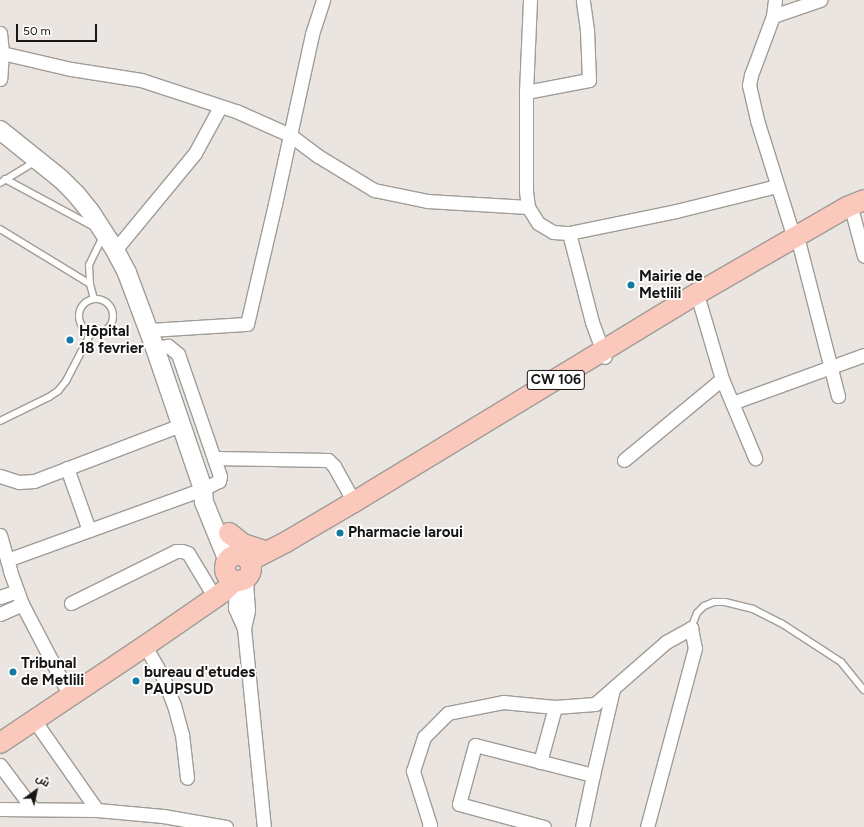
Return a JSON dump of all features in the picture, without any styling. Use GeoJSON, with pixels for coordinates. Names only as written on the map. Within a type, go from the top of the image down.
{"type":"FeatureCollection","features":[{"type":"Feature","properties":{"kind":"main road"},"geometry":{"type":"LineString","coordinates":[[0,130],[10,137],[8,142],[38,160],[76,194],[105,233],[115,250],[127,273],[155,348],[203,489],[204,502],[239,570]]}},
{"type":"Feature","properties":{"kind":"main road","name":"CW 106"},"geometry":{"type":"LineString","coordinates":[[0,743],[34,720],[67,690],[145,646],[223,592],[239,570],[269,551],[797,241],[860,209]]}},
{"type":"Feature","properties":{"kind":"main road","name":"CW 106"},"geometry":{"type":"LineString","coordinates":[[239,570],[286,555],[444,460],[604,355],[782,257],[797,241]]}},
{"type":"Feature","properties":{"kind":"main road"},"geometry":{"type":"LineString","coordinates":[[203,489],[212,498],[229,533],[239,570]]}},
{"type":"Feature","properties":{"kind":"main road"},"geometry":{"type":"LineString","coordinates":[[229,533],[236,539],[252,548],[269,551]]}},
{"type":"Feature","properties":{"kind":"main road"},"geometry":{"type":"LineString","coordinates":[[0,728],[67,690],[209,588],[239,570]]}},
{"type":"Feature","properties":{"kind":"street"},"geometry":{"type":"LineString","coordinates":[[148,330],[247,324],[312,34],[323,0]]}},
{"type":"Feature","properties":{"kind":"street"},"geometry":{"type":"LineString","coordinates":[[530,0],[526,92],[526,192],[528,207],[538,223],[554,232],[570,233],[676,211],[777,186]]}},
{"type":"Feature","properties":{"kind":"street"},"geometry":{"type":"LineString","coordinates":[[526,92],[589,80],[587,30],[583,0]]}},
{"type":"Feature","properties":{"kind":"street"},"geometry":{"type":"LineString","coordinates":[[775,0],[773,16],[751,75],[749,86],[757,120],[777,186],[797,241],[838,396]]}},
{"type":"Feature","properties":{"kind":"street"},"geometry":{"type":"LineString","coordinates":[[773,16],[820,0]]}},
{"type":"Feature","properties":{"kind":"street"},"geometry":{"type":"LineString","coordinates":[[0,33],[2,53],[0,79]]}},
{"type":"Feature","properties":{"kind":"street"},"geometry":{"type":"LineString","coordinates":[[2,53],[71,69],[141,80],[256,119],[290,135],[318,156],[374,190],[427,201],[528,207]]}},
{"type":"Feature","properties":{"kind":"street"},"geometry":{"type":"LineString","coordinates":[[115,250],[195,153],[220,107]]}},
{"type":"Feature","properties":{"kind":"street"},"geometry":{"type":"LineString","coordinates":[[860,209],[864,256]]}},
{"type":"Feature","properties":{"kind":"street"},"geometry":{"type":"LineString","coordinates":[[570,233],[592,322],[604,355]]}},
{"type":"Feature","properties":{"kind":"street"},"geometry":{"type":"LineString","coordinates":[[698,302],[722,379],[754,458]]}},
{"type":"Feature","properties":{"kind":"street"},"geometry":{"type":"LineString","coordinates":[[7,560],[203,489],[217,483],[220,479],[178,354],[168,346],[155,348]]}},
{"type":"Feature","properties":{"kind":"street"},"geometry":{"type":"LineString","coordinates":[[732,403],[864,355]]}},
{"type":"Feature","properties":{"kind":"street"},"geometry":{"type":"LineString","coordinates":[[624,460],[722,379]]}},
{"type":"Feature","properties":{"kind":"street"},"geometry":{"type":"LineString","coordinates":[[0,476],[20,482],[34,481],[181,425]]}},
{"type":"Feature","properties":{"kind":"street"},"geometry":{"type":"LineString","coordinates":[[214,458],[328,460],[334,466],[354,502]]}},
{"type":"Feature","properties":{"kind":"street"},"geometry":{"type":"LineString","coordinates":[[67,468],[89,530]]}},
{"type":"Feature","properties":{"kind":"street"},"geometry":{"type":"LineString","coordinates":[[0,535],[22,604],[67,690]]}},
{"type":"Feature","properties":{"kind":"street"},"geometry":{"type":"LineString","coordinates":[[71,603],[176,551],[188,553],[209,588]]}},
{"type":"Feature","properties":{"kind":"street"},"geometry":{"type":"LineString","coordinates":[[239,570],[236,608],[244,628],[264,827]]}},
{"type":"Feature","properties":{"kind":"street"},"geometry":{"type":"LineString","coordinates":[[0,597],[17,591]]}},
{"type":"Feature","properties":{"kind":"street"},"geometry":{"type":"LineString","coordinates":[[0,614],[22,604]]}},
{"type":"Feature","properties":{"kind":"street"},"geometry":{"type":"LineString","coordinates":[[429,827],[430,825],[413,771],[424,737],[448,713],[503,702],[555,707],[596,704],[666,642],[691,628],[695,648],[647,827]]}},
{"type":"Feature","properties":{"kind":"street"},"geometry":{"type":"LineString","coordinates":[[145,646],[163,677],[174,705],[182,734],[187,778]]}},
{"type":"Feature","properties":{"kind":"street"},"geometry":{"type":"LineString","coordinates":[[582,827],[592,775],[613,689]]}},
{"type":"Feature","properties":{"kind":"street"},"geometry":{"type":"LineString","coordinates":[[540,762],[555,707]]}},
{"type":"Feature","properties":{"kind":"street"},"geometry":{"type":"LineString","coordinates":[[34,720],[97,810]]}},
{"type":"Feature","properties":{"kind":"street"},"geometry":{"type":"LineString","coordinates":[[544,827],[459,804],[475,745],[592,775]]}},
{"type":"Feature","properties":{"kind":"street"},"geometry":{"type":"LineString","coordinates":[[0,765],[33,809]]}},
{"type":"Feature","properties":{"kind":"street"},"geometry":{"type":"LineString","coordinates":[[0,809],[97,810],[163,816],[226,827]]}},
{"type":"Feature","properties":{"kind":"lane"},"geometry":{"type":"LineString","coordinates":[[2,181],[38,160]]}},
{"type":"Feature","properties":{"kind":"lane"},"geometry":{"type":"LineString","coordinates":[[2,181],[105,233],[89,265],[90,284],[94,299]]}},
{"type":"Feature","properties":{"kind":"lane"},"geometry":{"type":"LineString","coordinates":[[0,229],[90,284]]}},
{"type":"Feature","properties":{"kind":"lane"},"geometry":{"type":"LineString","coordinates":[[94,299],[107,302],[113,314],[109,327],[104,332],[90,333],[80,324],[79,311],[88,300],[94,299]]}},
{"type":"Feature","properties":{"kind":"lane"},"geometry":{"type":"LineString","coordinates":[[0,421],[42,401],[58,391],[66,382],[90,333]]}},
{"type":"Feature","properties":{"kind":"lane"},"geometry":{"type":"LineString","coordinates":[[691,628],[697,613],[704,606],[714,602],[725,602],[754,609],[781,623],[841,662],[864,690]]}},
{"type":"Feature","properties":{"kind":"place","name":"Mairie de Metlili"},"geometry":{"type":"Point","coordinates":[631,285]}},
{"type":"Feature","properties":{"kind":"place","name":"Hôpital 18 fevrier"},"geometry":{"type":"Point","coordinates":[70,340]}},
{"type":"Feature","properties":{"kind":"place","name":"Pharmacie laroui"},"geometry":{"type":"Point","coordinates":[340,533]}},
{"type":"Feature","properties":{"kind":"place","name":"Tribunal de Metlili"},"geometry":{"type":"Point","coordinates":[13,672]}},
{"type":"Feature","properties":{"kind":"place","name":"bureau d'etudes PAUPSUD"},"geometry":{"type":"Point","coordinates":[136,681]}}]}
